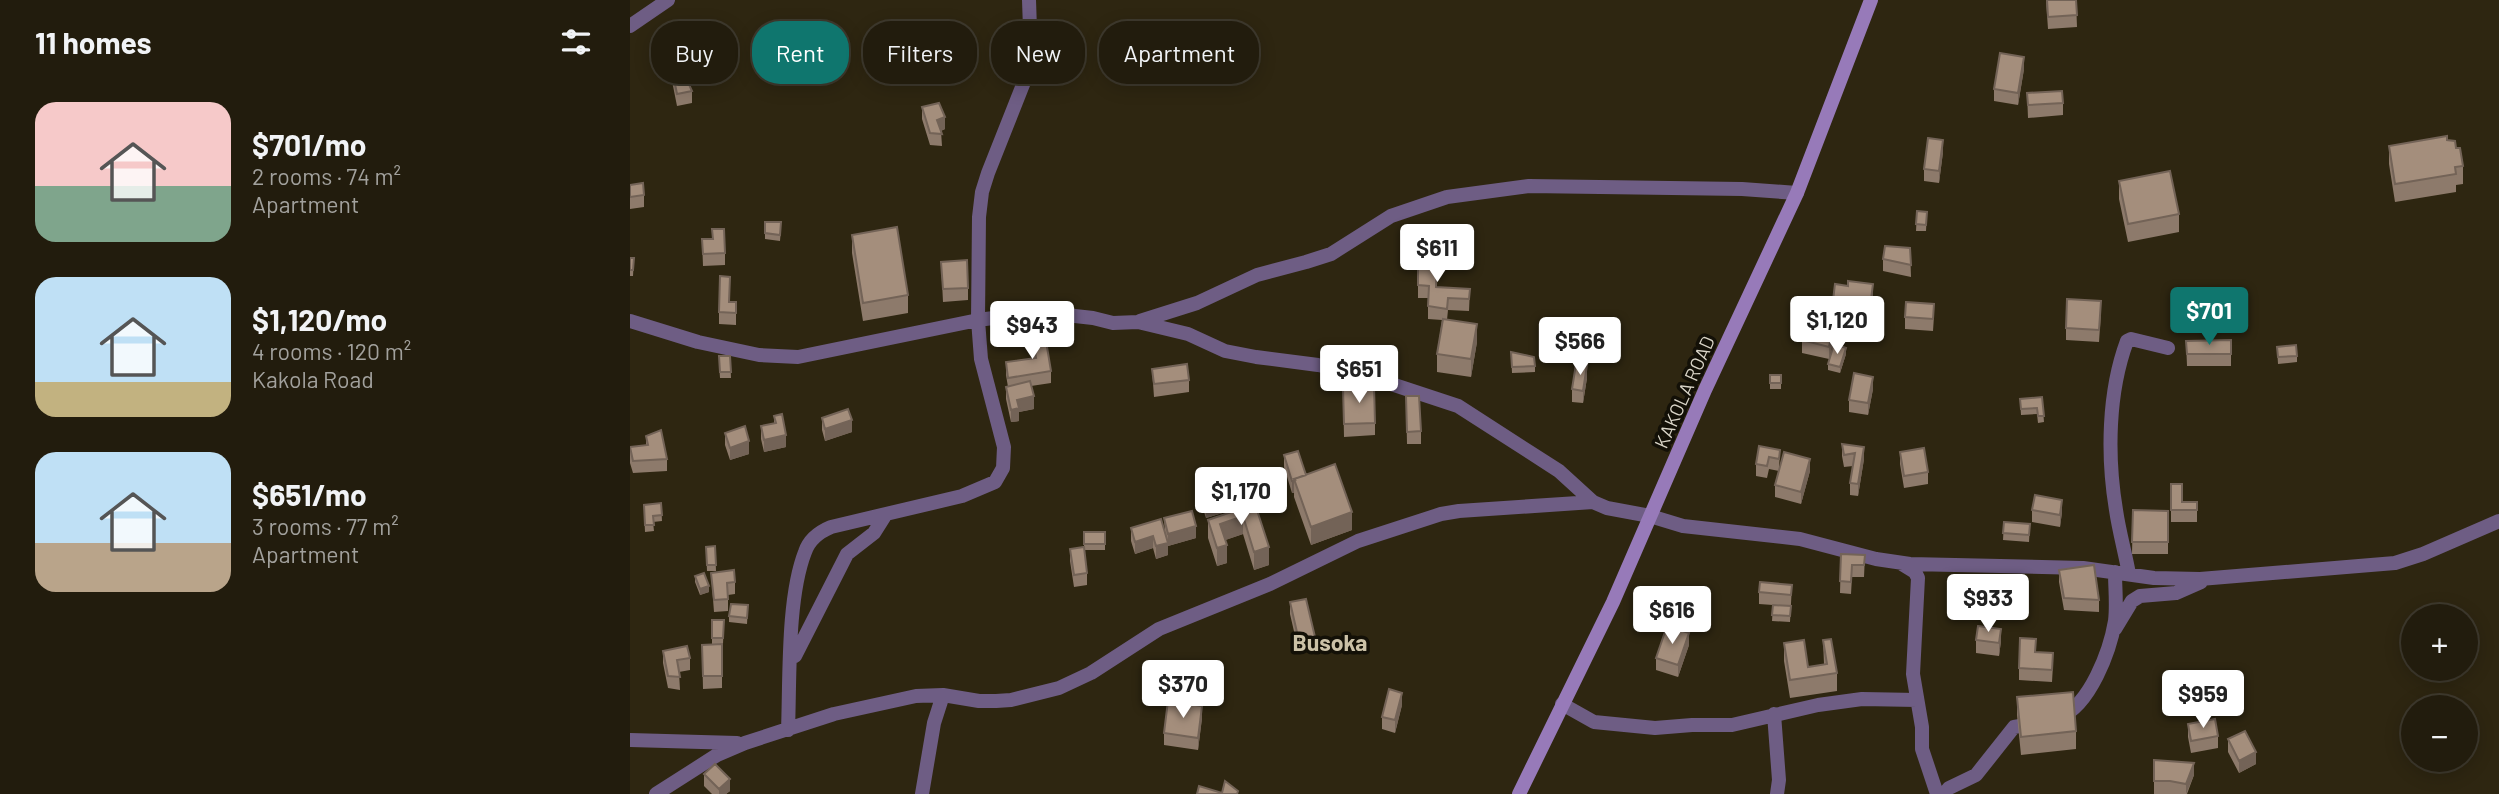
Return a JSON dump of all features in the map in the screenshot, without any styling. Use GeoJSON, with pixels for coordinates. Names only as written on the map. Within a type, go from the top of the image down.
{"type":"FeatureCollection","features":[{"type":"Feature","properties":{"kind":"main road","name":"KAKOLA ROAD"},"geometry":{"type":"LineString","coordinates":[[1519,794],[1612,601],[1707,386],[1797,193],[1871,0]]}},
{"type":"Feature","properties":{"kind":"street"},"geometry":{"type":"LineString","coordinates":[[630,26],[668,0]]}},
{"type":"Feature","properties":{"kind":"street"},"geometry":{"type":"LineString","coordinates":[[788,730],[794,606],[805,551],[815,536],[823,530],[962,496],[988,486],[1003,468],[1004,447],[981,359],[978,320],[979,217],[982,192],[1028,72],[1031,31],[1026,4]]}},
{"type":"Feature","properties":{"kind":"street"},"geometry":{"type":"LineString","coordinates":[[630,321],[698,342],[759,355],[798,357],[978,320],[1039,312],[1113,323],[1138,322],[1197,303],[1257,275],[1331,254],[1391,216],[1447,197],[1529,186],[1742,188],[1797,193]]}},
{"type":"Feature","properties":{"kind":"street"},"geometry":{"type":"LineString","coordinates":[[1138,322],[1188,334],[1225,351],[1361,374],[1458,406],[1559,471],[1592,502],[1607,508],[1650,516],[1683,526],[1800,539],[1876,559],[2083,568],[2154,578],[2208,579],[2395,563],[2423,554],[2499,521]]}},
{"type":"Feature","properties":{"kind":"street"},"geometry":{"type":"LineString","coordinates":[[1944,794],[1949,788],[1976,775],[2014,727],[2067,714],[2088,694],[2110,636],[2122,573],[2111,444],[2120,362],[2127,341],[2132,339],[2168,348]]}},
{"type":"Feature","properties":{"kind":"street"},"geometry":{"type":"LineString","coordinates":[[656,794],[698,765],[745,743],[834,714],[896,699],[943,695],[1011,700],[1059,688],[1091,673],[1159,629],[1270,584],[1357,541],[1441,514],[1487,508],[1592,502]]}},
{"type":"Feature","properties":{"kind":"street"},"geometry":{"type":"LineString","coordinates":[[791,664],[847,554],[874,533],[886,514]]}},
{"type":"Feature","properties":{"kind":"street"},"geometry":{"type":"LineString","coordinates":[[1897,562],[1915,572],[1918,578],[1913,674],[1922,727],[1922,748],[1937,794]]}},
{"type":"Feature","properties":{"kind":"street"},"geometry":{"type":"LineString","coordinates":[[2110,636],[2132,601],[2140,596],[2176,593],[2208,579]]}},
{"type":"Feature","properties":{"kind":"street"},"geometry":{"type":"LineString","coordinates":[[922,794],[934,723],[943,695]]}},
{"type":"Feature","properties":{"kind":"street"},"geometry":{"type":"LineString","coordinates":[[1562,704],[1594,722],[1655,728],[1732,726],[1774,714],[1862,699],[1917,700]]}},
{"type":"Feature","properties":{"kind":"street"},"geometry":{"type":"LineString","coordinates":[[1774,714],[1779,780],[1777,794]]}},
{"type":"Feature","properties":{"kind":"street"},"geometry":{"type":"LineString","coordinates":[[630,740],[745,743]]}},
{"type":"Feature","properties":{"kind":"building"},"geometry":{"type":"Polygon","coordinates":[[[2047,0],[2076,0],[2077,15],[2048,17],[2047,0]]]}},
{"type":"Feature","properties":{"kind":"building"},"geometry":{"type":"Polygon","coordinates":[[[2000,53],[2024,57],[2018,93],[1994,89],[2000,53]]]}},
{"type":"Feature","properties":{"kind":"building"},"geometry":{"type":"Polygon","coordinates":[[[675,84],[689,84],[692,91],[677,94],[675,84]]]}},
{"type":"Feature","properties":{"kind":"building"},"geometry":{"type":"Polygon","coordinates":[[[2062,91],[2063,103],[2028,105],[2027,93],[2062,91]]]}},
{"type":"Feature","properties":{"kind":"building"},"geometry":{"type":"Polygon","coordinates":[[[939,103],[945,117],[937,120],[942,134],[930,133],[922,107],[939,103]]]}},
{"type":"Feature","properties":{"kind":"building"},"geometry":{"type":"Polygon","coordinates":[[[2447,136],[2447,140],[2455,141],[2456,148],[2460,148],[2463,166],[2455,167],[2456,174],[2395,184],[2389,146],[2447,136]]]}},
{"type":"Feature","properties":{"kind":"building"},"geometry":{"type":"Polygon","coordinates":[[[1928,138],[1943,140],[1939,171],[1924,169],[1928,138]]]}},
{"type":"Feature","properties":{"kind":"building"},"geometry":{"type":"Polygon","coordinates":[[[2170,171],[2179,214],[2128,224],[2119,181],[2170,171]]]}},
{"type":"Feature","properties":{"kind":"building"},"geometry":{"type":"Polygon","coordinates":[[[643,183],[644,195],[630,197],[630,185],[643,183]]]}},
{"type":"Feature","properties":{"kind":"building"},"geometry":{"type":"Polygon","coordinates":[[[1917,211],[1927,212],[1926,225],[1916,224],[1917,211]]]}},
{"type":"Feature","properties":{"kind":"building"},"geometry":{"type":"Polygon","coordinates":[[[765,222],[781,222],[780,235],[765,233],[765,222]]]}},
{"type":"Feature","properties":{"kind":"building"},"geometry":{"type":"Polygon","coordinates":[[[897,227],[908,295],[863,303],[852,235],[897,227]]]}},
{"type":"Feature","properties":{"kind":"building"},"geometry":{"type":"Polygon","coordinates":[[[712,229],[724,229],[725,253],[703,254],[702,239],[713,239],[712,229]]]}},
{"type":"Feature","properties":{"kind":"building"},"geometry":{"type":"Polygon","coordinates":[[[1885,246],[1910,248],[1911,265],[1883,259],[1885,246]]]}},
{"type":"Feature","properties":{"kind":"building"},"geometry":{"type":"Polygon","coordinates":[[[1418,256],[1437,256],[1436,287],[1470,289],[1469,299],[1448,298],[1447,309],[1428,306],[1429,286],[1418,285],[1418,256]]]}},
{"type":"Feature","properties":{"kind":"building"},"geometry":{"type":"Polygon","coordinates":[[[630,258],[634,258],[633,270],[630,270],[630,258]]]}},
{"type":"Feature","properties":{"kind":"building"},"geometry":{"type":"Polygon","coordinates":[[[967,260],[968,288],[943,289],[941,262],[967,260]]]}},
{"type":"Feature","properties":{"kind":"building"},"geometry":{"type":"Polygon","coordinates":[[[720,276],[730,277],[729,302],[736,302],[736,313],[719,312],[720,276]]]}},
{"type":"Feature","properties":{"kind":"building"},"geometry":{"type":"Polygon","coordinates":[[[1848,281],[1873,284],[1868,322],[1831,317],[1835,284],[1848,286],[1848,281]]]}},
{"type":"Feature","properties":{"kind":"building"},"geometry":{"type":"Polygon","coordinates":[[[2067,299],[2101,301],[2099,330],[2066,328],[2067,299]]]}},
{"type":"Feature","properties":{"kind":"building"},"geometry":{"type":"Polygon","coordinates":[[[1906,302],[1934,304],[1933,319],[1905,317],[1906,302]]]}},
{"type":"Feature","properties":{"kind":"building"},"geometry":{"type":"Polygon","coordinates":[[[1443,319],[1477,324],[1471,359],[1437,354],[1443,319]]]}},
{"type":"Feature","properties":{"kind":"building"},"geometry":{"type":"Polygon","coordinates":[[[1805,328],[1832,334],[1829,347],[1802,340],[1805,328]]]}},
{"type":"Feature","properties":{"kind":"building"},"geometry":{"type":"Polygon","coordinates":[[[1045,335],[1051,371],[1008,378],[1006,362],[1036,358],[1033,337],[1045,335]]]}},
{"type":"Feature","properties":{"kind":"building"},"geometry":{"type":"Polygon","coordinates":[[[2231,340],[2231,354],[2187,354],[2186,341],[2231,340]]]}},
{"type":"Feature","properties":{"kind":"building"},"geometry":{"type":"Polygon","coordinates":[[[1834,344],[1846,348],[1840,367],[1828,364],[1834,344]]]}},
{"type":"Feature","properties":{"kind":"building"},"geometry":{"type":"Polygon","coordinates":[[[2296,345],[2297,356],[2278,357],[2277,347],[2296,345]]]}},
{"type":"Feature","properties":{"kind":"building"},"geometry":{"type":"Polygon","coordinates":[[[1511,352],[1534,357],[1535,366],[1512,367],[1511,352]]]}},
{"type":"Feature","properties":{"kind":"building"},"geometry":{"type":"Polygon","coordinates":[[[719,356],[730,356],[731,372],[720,372],[719,356]]]}},
{"type":"Feature","properties":{"kind":"building"},"geometry":{"type":"Polygon","coordinates":[[[1187,364],[1189,380],[1154,384],[1152,369],[1187,364]]]}},
{"type":"Feature","properties":{"kind":"building"},"geometry":{"type":"Polygon","coordinates":[[[1576,364],[1587,365],[1583,391],[1572,389],[1576,364]]]}},
{"type":"Feature","properties":{"kind":"building"},"geometry":{"type":"Polygon","coordinates":[[[1854,373],[1873,377],[1868,403],[1849,400],[1854,373]]]}},
{"type":"Feature","properties":{"kind":"building"},"geometry":{"type":"Polygon","coordinates":[[[1770,375],[1781,375],[1781,383],[1770,383],[1770,375]]]}},
{"type":"Feature","properties":{"kind":"building"},"geometry":{"type":"Polygon","coordinates":[[[1030,381],[1034,396],[1017,400],[1019,408],[1011,410],[1006,387],[1030,381]]]}},
{"type":"Feature","properties":{"kind":"building"},"geometry":{"type":"Polygon","coordinates":[[[1374,386],[1375,423],[1344,424],[1343,388],[1374,386]]]}},
{"type":"Feature","properties":{"kind":"building"},"geometry":{"type":"Polygon","coordinates":[[[1406,396],[1419,396],[1421,431],[1407,432],[1406,396]]]}},
{"type":"Feature","properties":{"kind":"building"},"geometry":{"type":"Polygon","coordinates":[[[2042,397],[2044,416],[2038,416],[2037,408],[2021,409],[2020,399],[2042,397]]]}},
{"type":"Feature","properties":{"kind":"building"},"geometry":{"type":"Polygon","coordinates":[[[848,409],[852,420],[825,429],[822,418],[848,409]]]}},
{"type":"Feature","properties":{"kind":"building"},"geometry":{"type":"Polygon","coordinates":[[[782,414],[786,435],[764,440],[761,426],[776,423],[774,416],[782,414]]]}},
{"type":"Feature","properties":{"kind":"building"},"geometry":{"type":"Polygon","coordinates":[[[745,426],[749,441],[730,448],[725,433],[745,426]]]}},
{"type":"Feature","properties":{"kind":"building"},"geometry":{"type":"Polygon","coordinates":[[[661,430],[667,459],[633,461],[630,447],[648,445],[646,436],[661,430]]]}},
{"type":"Feature","properties":{"kind":"building"},"geometry":{"type":"Polygon","coordinates":[[[1842,444],[1864,447],[1858,484],[1850,483],[1855,453],[1844,455],[1842,444]]]}},
{"type":"Feature","properties":{"kind":"building"},"geometry":{"type":"Polygon","coordinates":[[[1759,446],[1780,450],[1779,459],[1769,457],[1767,466],[1756,464],[1759,446]]]}},
{"type":"Feature","properties":{"kind":"building"},"geometry":{"type":"Polygon","coordinates":[[[1924,448],[1928,472],[1904,476],[1900,452],[1924,448]]]}},
{"type":"Feature","properties":{"kind":"building"},"geometry":{"type":"Polygon","coordinates":[[[1298,451],[1306,475],[1292,481],[1284,455],[1298,451]]]}},
{"type":"Feature","properties":{"kind":"building"},"geometry":{"type":"Polygon","coordinates":[[[1784,452],[1810,459],[1801,492],[1775,485],[1784,452]]]}},
{"type":"Feature","properties":{"kind":"building"},"geometry":{"type":"Polygon","coordinates":[[[1335,464],[1352,512],[1311,527],[1294,479],[1335,464]]]}},
{"type":"Feature","properties":{"kind":"building"},"geometry":{"type":"Polygon","coordinates":[[[1223,480],[1229,499],[1206,506],[1200,487],[1223,480]]]}},
{"type":"Feature","properties":{"kind":"building"},"geometry":{"type":"Polygon","coordinates":[[[2171,484],[2182,484],[2182,502],[2197,502],[2197,510],[2171,510],[2171,484]]]}},
{"type":"Feature","properties":{"kind":"building"},"geometry":{"type":"Polygon","coordinates":[[[2035,495],[2062,500],[2060,515],[2032,510],[2035,495]]]}},
{"type":"Feature","properties":{"kind":"building"},"geometry":{"type":"Polygon","coordinates":[[[661,503],[662,515],[653,516],[654,525],[645,525],[644,505],[661,503]]]}},
{"type":"Feature","properties":{"kind":"building"},"geometry":{"type":"Polygon","coordinates":[[[1255,504],[1269,547],[1254,552],[1243,516],[1220,524],[1227,545],[1217,548],[1208,520],[1255,504]]]}},
{"type":"Feature","properties":{"kind":"building"},"geometry":{"type":"Polygon","coordinates":[[[2133,510],[2168,511],[2168,542],[2132,542],[2133,510]]]}},
{"type":"Feature","properties":{"kind":"building"},"geometry":{"type":"Polygon","coordinates":[[[1192,511],[1196,526],[1168,534],[1164,518],[1192,511]]]}},
{"type":"Feature","properties":{"kind":"building"},"geometry":{"type":"Polygon","coordinates":[[[1161,519],[1168,543],[1156,546],[1153,536],[1135,542],[1131,528],[1161,519]]]}},
{"type":"Feature","properties":{"kind":"building"},"geometry":{"type":"Polygon","coordinates":[[[2004,522],[2030,524],[2029,535],[2003,533],[2004,522]]]}},
{"type":"Feature","properties":{"kind":"building"},"geometry":{"type":"Polygon","coordinates":[[[1084,532],[1105,532],[1105,544],[1084,544],[1084,532]]]}},
{"type":"Feature","properties":{"kind":"building"},"geometry":{"type":"Polygon","coordinates":[[[715,546],[716,565],[707,565],[706,547],[715,546]]]}},
{"type":"Feature","properties":{"kind":"building"},"geometry":{"type":"Polygon","coordinates":[[[1084,547],[1087,573],[1074,575],[1070,549],[1084,547]]]}},
{"type":"Feature","properties":{"kind":"building"},"geometry":{"type":"Polygon","coordinates":[[[1841,554],[1865,555],[1864,565],[1852,565],[1851,582],[1840,581],[1841,554]]]}},
{"type":"Feature","properties":{"kind":"building"},"geometry":{"type":"Polygon","coordinates":[[[2094,565],[2099,600],[2064,598],[2059,570],[2094,565]]]}},
{"type":"Feature","properties":{"kind":"building"},"geometry":{"type":"Polygon","coordinates":[[[734,570],[735,582],[727,583],[728,599],[714,600],[711,573],[734,570]]]}},
{"type":"Feature","properties":{"kind":"building"},"geometry":{"type":"Polygon","coordinates":[[[704,573],[709,586],[700,589],[695,576],[704,573]]]}},
{"type":"Feature","properties":{"kind":"building"},"geometry":{"type":"Polygon","coordinates":[[[1951,579],[1980,580],[1980,592],[1951,591],[1951,579]]]}},
{"type":"Feature","properties":{"kind":"building"},"geometry":{"type":"Polygon","coordinates":[[[1760,582],[1792,585],[1791,595],[1759,592],[1760,582]]]}},
{"type":"Feature","properties":{"kind":"building"},"geometry":{"type":"Polygon","coordinates":[[[1306,599],[1315,637],[1299,641],[1290,602],[1306,599]]]}},
{"type":"Feature","properties":{"kind":"building"},"geometry":{"type":"Polygon","coordinates":[[[731,604],[748,605],[747,618],[729,616],[731,604]]]}},
{"type":"Feature","properties":{"kind":"building"},"geometry":{"type":"Polygon","coordinates":[[[1773,605],[1791,606],[1790,616],[1772,615],[1773,605]]]}},
{"type":"Feature","properties":{"kind":"building"},"geometry":{"type":"Polygon","coordinates":[[[712,620],[724,620],[723,638],[712,638],[712,620]]]}},
{"type":"Feature","properties":{"kind":"building"},"geometry":{"type":"Polygon","coordinates":[[[1667,626],[1689,633],[1678,665],[1656,658],[1667,626]]]}},
{"type":"Feature","properties":{"kind":"building"},"geometry":{"type":"Polygon","coordinates":[[[1978,626],[2001,629],[1999,643],[1976,640],[1978,626]]]}},
{"type":"Feature","properties":{"kind":"building"},"geometry":{"type":"Polygon","coordinates":[[[2020,638],[2036,639],[2035,652],[2053,653],[2052,670],[2019,668],[2020,638]]]}},
{"type":"Feature","properties":{"kind":"building"},"geometry":{"type":"Polygon","coordinates":[[[1831,639],[1837,673],[1790,680],[1784,643],[1804,640],[1808,667],[1827,664],[1823,640],[1831,639]]]}},
{"type":"Feature","properties":{"kind":"building"},"geometry":{"type":"Polygon","coordinates":[[[722,644],[722,676],[703,676],[702,645],[722,644]]]}},
{"type":"Feature","properties":{"kind":"building"},"geometry":{"type":"Polygon","coordinates":[[[687,646],[690,658],[677,660],[680,677],[668,676],[663,651],[687,646]]]}},
{"type":"Feature","properties":{"kind":"building"},"geometry":{"type":"Polygon","coordinates":[[[1389,689],[1402,693],[1395,720],[1382,717],[1389,689]]]}},
{"type":"Feature","properties":{"kind":"building"},"geometry":{"type":"Polygon","coordinates":[[[2073,692],[2076,731],[2021,737],[2017,697],[2073,692]]]}},
{"type":"Feature","properties":{"kind":"building"},"geometry":{"type":"Polygon","coordinates":[[[1168,701],[1202,706],[1198,738],[1164,733],[1168,701]]]}},
{"type":"Feature","properties":{"kind":"building"},"geometry":{"type":"Polygon","coordinates":[[[2215,719],[2218,736],[2191,741],[2188,724],[2215,719]]]}},
{"type":"Feature","properties":{"kind":"building"},"geometry":{"type":"Polygon","coordinates":[[[2245,731],[2256,752],[2239,761],[2228,739],[2245,731]]]}},
{"type":"Feature","properties":{"kind":"building"},"geometry":{"type":"Polygon","coordinates":[[[2154,760],[2194,763],[2186,784],[2154,781],[2154,760]]]}},
{"type":"Feature","properties":{"kind":"building"},"geometry":{"type":"Polygon","coordinates":[[[715,764],[730,779],[719,789],[704,774],[715,764]]]}},
{"type":"Feature","properties":{"kind":"building"},"geometry":{"type":"Polygon","coordinates":[[[1225,781],[1238,791],[1237,794],[1197,794],[1199,786],[1222,793],[1225,781]]]}},
{"type":"Feature","properties":{"kind":"district","name":"Busoka"},"geometry":{"type":"Point","coordinates":[1330,642]}}]}
